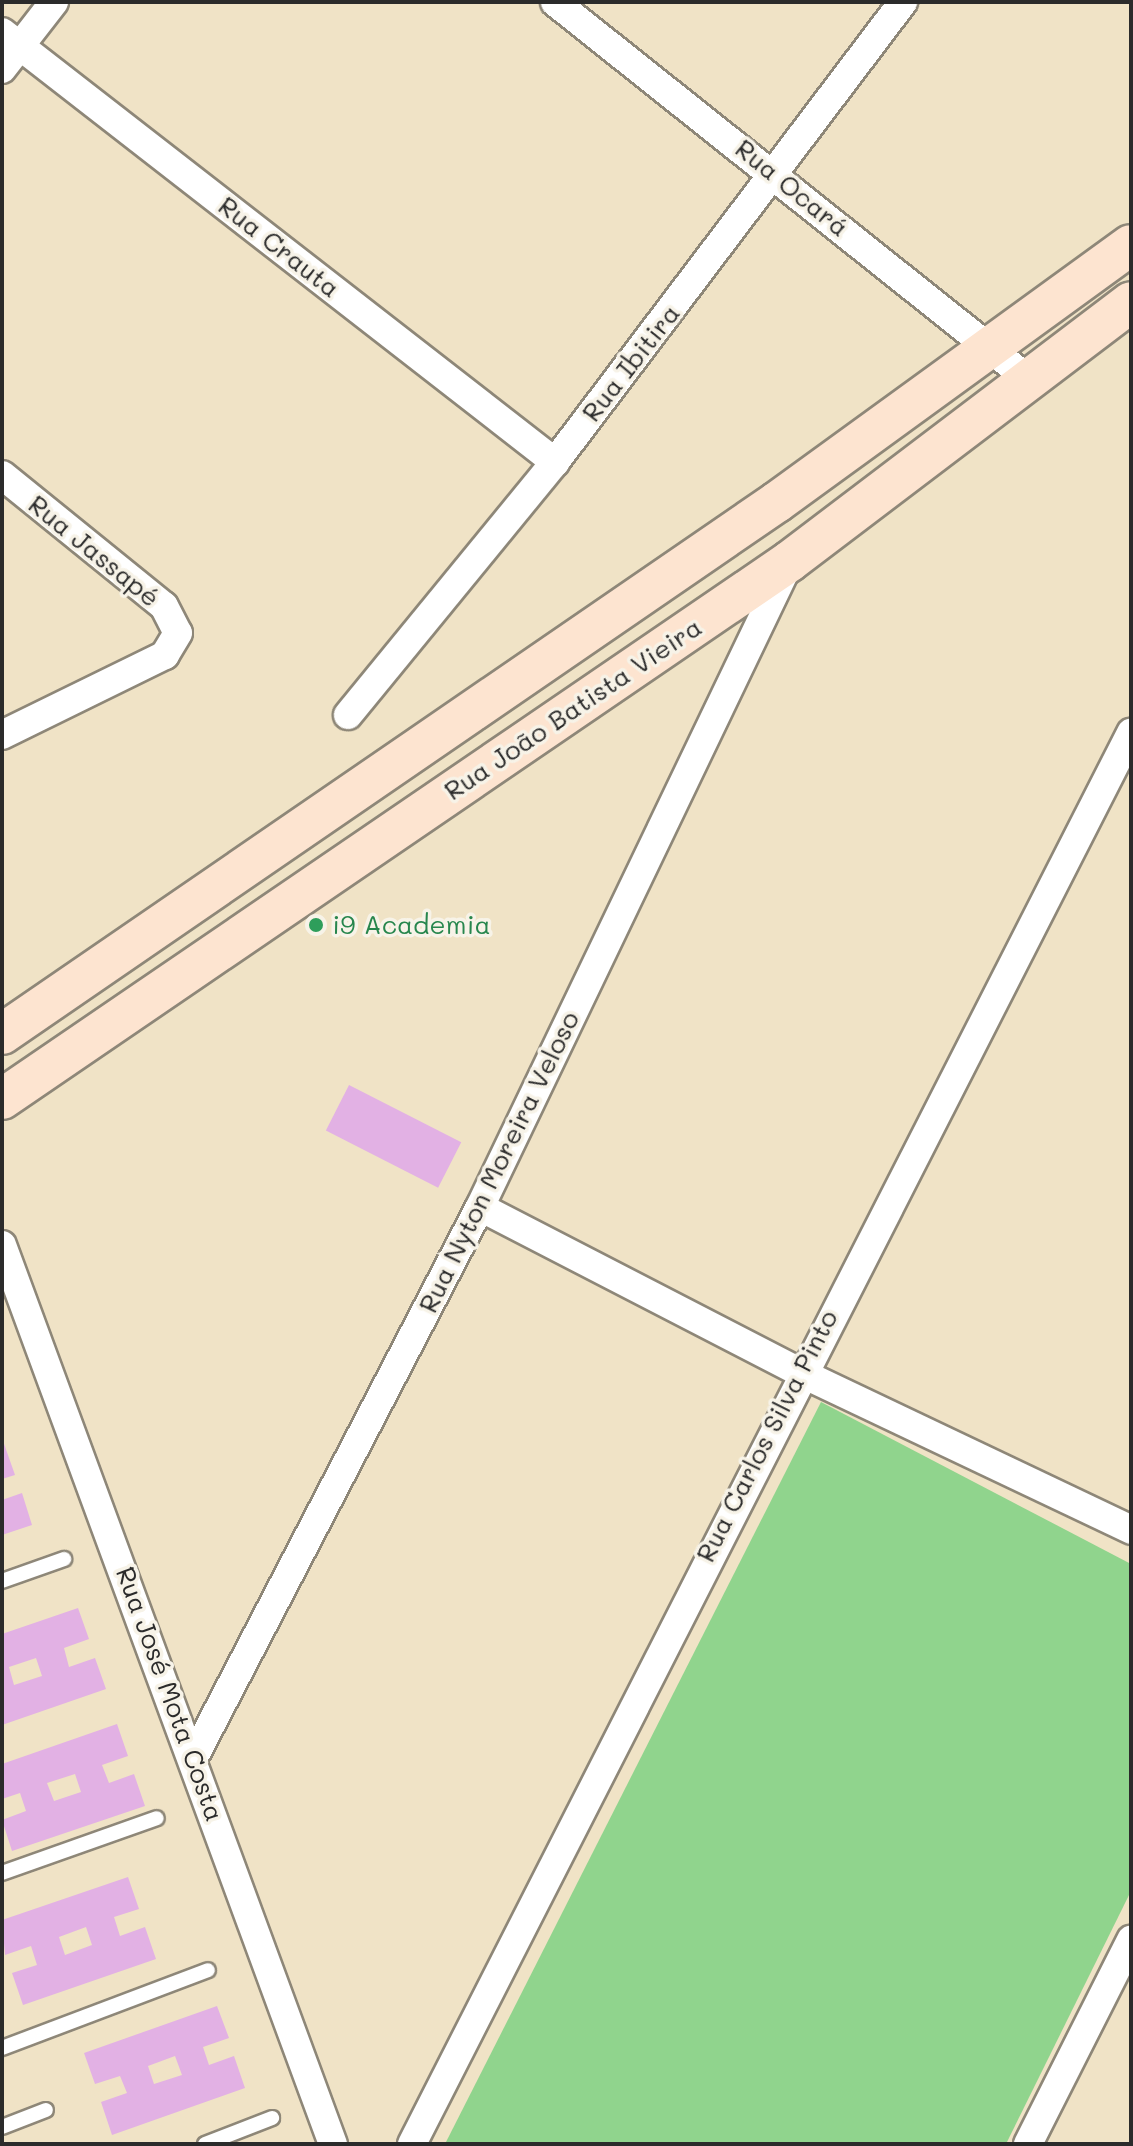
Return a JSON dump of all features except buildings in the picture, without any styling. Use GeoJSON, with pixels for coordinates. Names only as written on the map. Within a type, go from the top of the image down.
{"type":"FeatureCollection","features":[{"type":"Feature","properties":{"kind":"street"},"geometry":{"type":"LineString","coordinates":[[2,69],[11,39],[54,2]]}},
{"type":"Feature","properties":{"kind":"street","name":"Rua Ocará"},"geometry":{"type":"LineString","coordinates":[[555,2],[776,174],[1027,378]]}},
{"type":"Feature","properties":{"kind":"street","name":"Rua Ibitira"},"geometry":{"type":"LineString","coordinates":[[348,715],[555,462],[776,174],[903,2]]}},
{"type":"Feature","properties":{"kind":"street","name":"Rua Crauta"},"geometry":{"type":"LineString","coordinates":[[11,39],[555,462]]}},
{"type":"Feature","properties":{"kind":"street","name":"Rua João Batista Vieira"},"geometry":{"type":"LineString","coordinates":[[2,1034],[777,502],[1131,245]]}},
{"type":"Feature","properties":{"kind":"street","name":"Rua João Batista Vieira"},"geometry":{"type":"LineString","coordinates":[[2,1099],[790,561],[1131,302]]}},
{"type":"Feature","properties":{"kind":"street","name":"Rua Jassapé"},"geometry":{"type":"LineString","coordinates":[[2,475],[164,606],[178,633],[165,655],[2,735]]}},
{"type":"Feature","properties":{"kind":"street","name":"Rua Nyton Moreira Veloso"},"geometry":{"type":"LineString","coordinates":[[194,1757],[480,1207],[790,561]]}},
{"type":"Feature","properties":{"kind":"street","name":"Rua Carlos Silva Pinto"},"geometry":{"type":"LineString","coordinates":[[412,2144],[799,1372],[1131,733]]}},
{"type":"Feature","properties":{"kind":"street"},"geometry":{"type":"LineString","coordinates":[[480,1207],[799,1372],[1131,1530]]}},
{"type":"Feature","properties":{"kind":"street","name":"Rua José Mota Costa"},"geometry":{"type":"LineString","coordinates":[[2,1245],[194,1757],[333,2144]]}},
{"type":"Feature","properties":{"kind":"street"},"geometry":{"type":"LineString","coordinates":[[1028,2144],[1131,1940]]}},
{"type":"Feature","properties":{"kind":"lane"},"geometry":{"type":"LineString","coordinates":[[2,1581],[64,1559]]}},
{"type":"Feature","properties":{"kind":"lane"},"geometry":{"type":"LineString","coordinates":[[2,1873],[157,1818]]}},
{"type":"Feature","properties":{"kind":"lane"},"geometry":{"type":"LineString","coordinates":[[2,2048],[208,1970]]}},
{"type":"Feature","properties":{"kind":"lane"},"geometry":{"type":"LineString","coordinates":[[2,2127],[46,2110]]}},
{"type":"Feature","properties":{"kind":"lane"},"geometry":{"type":"LineString","coordinates":[[205,2144],[272,2118]]}},
{"type":"Feature","properties":{"kind":"green space"},"geometry":{"type":"Polygon","coordinates":[[[821,1402],[1131,1564],[1131,1891],[1006,2144],[445,2144],[821,1402]]]}},
{"type":"Feature","properties":{"kind":"place","name":"i9 Academia"},"geometry":{"type":"Point","coordinates":[316,925]}}]}
